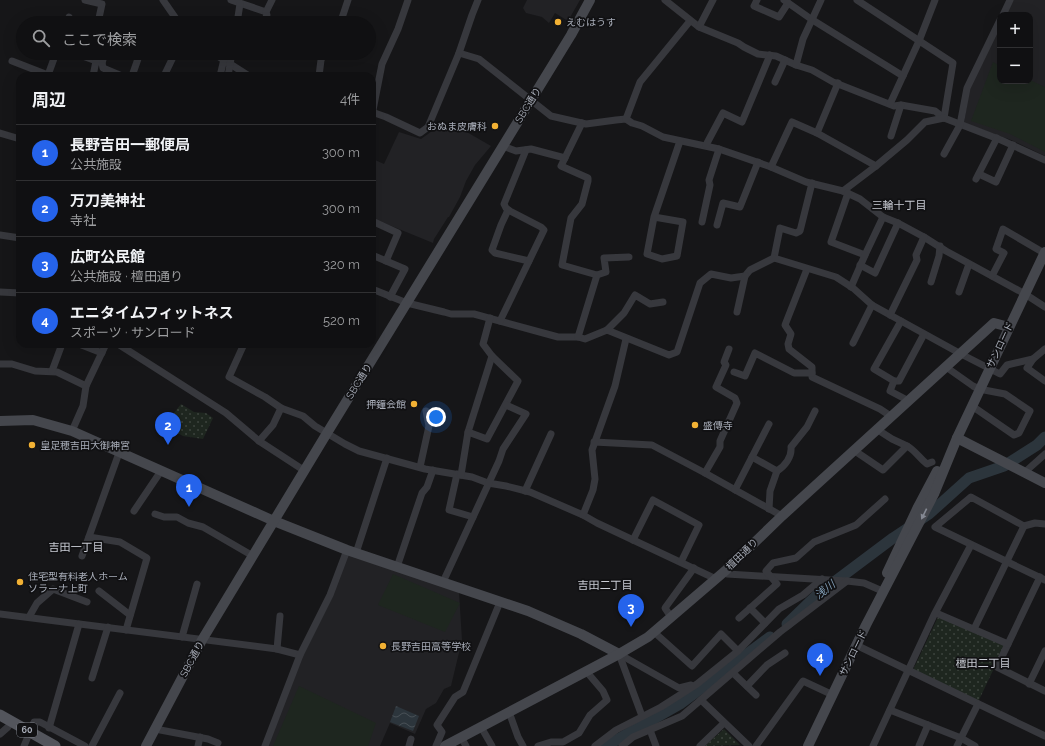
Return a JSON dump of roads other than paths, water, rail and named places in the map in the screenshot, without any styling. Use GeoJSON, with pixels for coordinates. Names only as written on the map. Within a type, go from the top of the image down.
{"type":"FeatureCollection","features":[{"type":"Feature","properties":{"kind":"main road","name":"60"},"geometry":{"type":"LineString","coordinates":[[0,715],[27,739],[55,746]]}},
{"type":"Feature","properties":{"kind":"main road","name":"60"},"geometry":{"type":"LineString","coordinates":[[3,728],[42,746]]}},
{"type":"Feature","properties":{"kind":"street"},"geometry":{"type":"LineString","coordinates":[[85,0],[102,4],[99,16]]}},
{"type":"Feature","properties":{"kind":"street"},"geometry":{"type":"LineString","coordinates":[[163,0],[174,16]]}},
{"type":"Feature","properties":{"kind":"street"},"geometry":{"type":"LineString","coordinates":[[231,0],[266,12]]}},
{"type":"Feature","properties":{"kind":"street"},"geometry":{"type":"LineString","coordinates":[[266,16],[266,12],[272,0]]}},
{"type":"Feature","properties":{"kind":"street"},"geometry":{"type":"LineString","coordinates":[[343,16],[348,0]]}},
{"type":"Feature","properties":{"kind":"street"},"geometry":{"type":"LineString","coordinates":[[376,94],[382,64],[398,29],[408,0]]}},
{"type":"Feature","properties":{"kind":"street"},"geometry":{"type":"LineString","coordinates":[[376,115],[386,117],[420,133],[428,127],[459,53],[478,0]]}},
{"type":"Feature","properties":{"kind":"street","name":"SBC通り"},"geometry":{"type":"LineString","coordinates":[[146,746],[202,640],[571,35],[590,0]]}},
{"type":"Feature","properties":{"kind":"street"},"geometry":{"type":"LineString","coordinates":[[665,0],[699,27],[738,43],[744,48],[758,54],[776,56],[894,106],[901,105],[935,111],[944,118],[997,138],[1045,160]]}},
{"type":"Feature","properties":{"kind":"street"},"geometry":{"type":"LineString","coordinates":[[699,27],[713,0]]}},
{"type":"Feature","properties":{"kind":"street"},"geometry":{"type":"LineString","coordinates":[[757,0],[754,6],[779,17],[786,2],[903,76]]}},
{"type":"Feature","properties":{"kind":"street"},"geometry":{"type":"LineString","coordinates":[[796,65],[803,39],[821,0]]}},
{"type":"Feature","properties":{"kind":"street"},"geometry":{"type":"LineString","coordinates":[[857,0],[953,63],[944,118]]}},
{"type":"Feature","properties":{"kind":"street"},"geometry":{"type":"LineString","coordinates":[[1004,12],[1010,0]]}},
{"type":"Feature","properties":{"kind":"street"},"geometry":{"type":"LineString","coordinates":[[890,104],[919,41],[932,1]]}},
{"type":"Feature","properties":{"kind":"street"},"geometry":{"type":"LineString","coordinates":[[238,16],[240,4]]}},
{"type":"Feature","properties":{"kind":"street"},"geometry":{"type":"LineString","coordinates":[[626,119],[640,82],[690,21]]}},
{"type":"Feature","properties":{"kind":"street"},"geometry":{"type":"LineString","coordinates":[[944,154],[960,125],[967,88],[997,26]]}},
{"type":"Feature","properties":{"kind":"street"},"geometry":{"type":"LineString","coordinates":[[459,53],[479,59],[551,116],[586,124],[626,119],[663,137],[706,145],[758,162],[806,182],[845,192],[860,199],[883,217],[924,237],[946,251],[1025,294],[1045,307]]}},
{"type":"Feature","properties":{"kind":"street"},"geometry":{"type":"LineString","coordinates":[[706,145],[723,113],[742,122],[770,55]]}},
{"type":"Feature","properties":{"kind":"street"},"geometry":{"type":"LineString","coordinates":[[50,72],[54,60]]}},
{"type":"Feature","properties":{"kind":"street"},"geometry":{"type":"LineString","coordinates":[[93,60],[99,62],[103,68],[112,72]]}},
{"type":"Feature","properties":{"kind":"street"},"geometry":{"type":"LineString","coordinates":[[133,72],[138,60]]}},
{"type":"Feature","properties":{"kind":"street"},"geometry":{"type":"LineString","coordinates":[[166,72],[172,60]]}},
{"type":"Feature","properties":{"kind":"street"},"geometry":{"type":"LineString","coordinates":[[221,72],[224,60],[243,72]]}},
{"type":"Feature","properties":{"kind":"street"},"geometry":{"type":"LineString","coordinates":[[229,72],[231,60]]}},
{"type":"Feature","properties":{"kind":"street"},"geometry":{"type":"LineString","coordinates":[[320,72],[321,60]]}},
{"type":"Feature","properties":{"kind":"street"},"geometry":{"type":"LineString","coordinates":[[775,82],[785,60]]}},
{"type":"Feature","properties":{"kind":"street"},"geometry":{"type":"LineString","coordinates":[[12,61],[39,72]]}},
{"type":"Feature","properties":{"kind":"street"},"geometry":{"type":"LineString","coordinates":[[95,72],[99,62]]}},
{"type":"Feature","properties":{"kind":"street"},"geometry":{"type":"LineString","coordinates":[[817,133],[838,83]]}},
{"type":"Feature","properties":{"kind":"street"},"geometry":{"type":"LineString","coordinates":[[891,136],[901,105]]}},
{"type":"Feature","properties":{"kind":"street"},"geometry":{"type":"LineString","coordinates":[[865,255],[830,242],[845,192],[907,140],[925,122],[944,118]]}},
{"type":"Feature","properties":{"kind":"street"},"geometry":{"type":"LineString","coordinates":[[771,167],[792,122],[817,133],[876,166]]}},
{"type":"Feature","properties":{"kind":"street"},"geometry":{"type":"LineString","coordinates":[[582,123],[561,166],[588,178],[582,204],[575,211],[572,218],[562,265],[597,274],[606,272],[604,258],[629,257]]}},
{"type":"Feature","properties":{"kind":"street"},"geometry":{"type":"LineString","coordinates":[[0,133],[16,138]]}},
{"type":"Feature","properties":{"kind":"street"},"geometry":{"type":"LineString","coordinates":[[997,138],[978,176],[996,182],[1013,146]]}},
{"type":"Feature","properties":{"kind":"street"},"geometry":{"type":"LineString","coordinates":[[654,217],[683,222],[677,256],[662,259],[647,254],[654,217],[680,141]]}},
{"type":"Feature","properties":{"kind":"street"},"geometry":{"type":"LineString","coordinates":[[503,146],[516,151],[531,148],[565,158]]}},
{"type":"Feature","properties":{"kind":"street"},"geometry":{"type":"LineString","coordinates":[[702,222],[710,185],[709,180],[719,149]]}},
{"type":"Feature","properties":{"kind":"street"},"geometry":{"type":"LineString","coordinates":[[500,321],[544,230],[508,210],[504,204],[526,150]]}},
{"type":"Feature","properties":{"kind":"street"},"geometry":{"type":"LineString","coordinates":[[717,225],[723,203],[740,207],[758,162]]}},
{"type":"Feature","properties":{"kind":"street"},"geometry":{"type":"LineString","coordinates":[[737,312],[745,276],[750,270],[774,258],[780,228],[796,233],[800,231],[812,183]]}},
{"type":"Feature","properties":{"kind":"street"},"geometry":{"type":"LineString","coordinates":[[508,210],[492,250],[494,252],[529,261]]}},
{"type":"Feature","properties":{"kind":"street"},"geometry":{"type":"LineString","coordinates":[[851,287],[883,217]]}},
{"type":"Feature","properties":{"kind":"street"},"geometry":{"type":"LineString","coordinates":[[376,223],[398,233],[386,261]]}},
{"type":"Feature","properties":{"kind":"street"},"geometry":{"type":"LineString","coordinates":[[860,265],[875,272],[898,223]]}},
{"type":"Feature","properties":{"kind":"street"},"geometry":{"type":"LineString","coordinates":[[992,276],[1004,253],[996,249],[1003,229],[1045,252]]}},
{"type":"Feature","properties":{"kind":"street"},"geometry":{"type":"LineString","coordinates":[[0,235],[16,237]]}},
{"type":"Feature","properties":{"kind":"street"},"geometry":{"type":"LineString","coordinates":[[890,314],[917,260],[916,255],[924,237]]}},
{"type":"Feature","properties":{"kind":"street"},"geometry":{"type":"LineString","coordinates":[[931,282],[939,256],[940,246]]}},
{"type":"Feature","properties":{"kind":"street","name":"サンロード"},"geometry":{"type":"LineString","coordinates":[[808,746],[882,591],[914,535],[934,494],[957,438],[1045,252]]}},
{"type":"Feature","properties":{"kind":"street"},"geometry":{"type":"LineString","coordinates":[[376,257],[405,269],[390,297]]}},
{"type":"Feature","properties":{"kind":"street"},"geometry":{"type":"LineString","coordinates":[[774,258],[836,277],[851,287],[872,305],[1000,374],[1007,365],[1033,360]]}},
{"type":"Feature","properties":{"kind":"street"},"geometry":{"type":"LineString","coordinates":[[959,292],[970,264]]}},
{"type":"Feature","properties":{"kind":"street"},"geometry":{"type":"LineString","coordinates":[[807,269],[785,325],[791,334],[788,344],[789,349],[812,366],[812,377],[880,409],[892,417]]}},
{"type":"Feature","properties":{"kind":"street"},"geometry":{"type":"LineString","coordinates":[[578,337],[597,274]]}},
{"type":"Feature","properties":{"kind":"street"},"geometry":{"type":"LineString","coordinates":[[607,330],[668,355],[677,352],[700,283],[711,274],[731,278],[745,276]]}},
{"type":"Feature","properties":{"kind":"street"},"geometry":{"type":"LineString","coordinates":[[376,291],[407,303],[452,314],[474,314],[558,337],[578,337],[584,339],[607,330],[624,312],[635,295],[650,304],[663,302]]}},
{"type":"Feature","properties":{"kind":"street"},"geometry":{"type":"LineString","coordinates":[[0,292],[16,292]]}},
{"type":"Feature","properties":{"kind":"street"},"geometry":{"type":"LineString","coordinates":[[853,343],[872,305]]}},
{"type":"Feature","properties":{"kind":"street"},"geometry":{"type":"LineString","coordinates":[[468,432],[487,439],[518,381],[492,356],[483,344],[490,318]]}},
{"type":"Feature","properties":{"kind":"street"},"geometry":{"type":"LineString","coordinates":[[901,321],[874,369],[894,381],[899,381],[924,334]]}},
{"type":"Feature","properties":{"kind":"street","name":"檀田通り"},"geometry":{"type":"LineString","coordinates":[[445,746],[463,742],[481,727],[619,654],[648,637],[725,571],[782,516],[994,323],[1009,327]]}},
{"type":"Feature","properties":{"kind":"street"},"geometry":{"type":"LineString","coordinates":[[583,515],[593,490],[595,479],[592,454],[594,442],[615,386],[626,339]]}},
{"type":"Feature","properties":{"kind":"street"},"geometry":{"type":"LineString","coordinates":[[52,372],[61,348]]}},
{"type":"Feature","properties":{"kind":"street"},"geometry":{"type":"LineString","coordinates":[[89,348],[102,353]]}},
{"type":"Feature","properties":{"kind":"street"},"geometry":{"type":"LineString","coordinates":[[72,431],[83,406],[86,386],[104,348]]}},
{"type":"Feature","properties":{"kind":"street"},"geometry":{"type":"LineString","coordinates":[[124,348],[226,413],[259,441],[305,471]]}},
{"type":"Feature","properties":{"kind":"street"},"geometry":{"type":"LineString","coordinates":[[242,348],[229,377],[265,397],[281,408],[303,416],[327,433],[359,451],[420,467],[472,477],[488,483],[525,491],[583,515],[716,579]]}},
{"type":"Feature","properties":{"kind":"street"},"geometry":{"type":"LineString","coordinates":[[705,472],[720,448],[720,441],[737,403],[735,398],[716,387],[726,365],[724,362],[729,349]]}},
{"type":"Feature","properties":{"kind":"street"},"geometry":{"type":"LineString","coordinates":[[1045,349],[1026,368],[1045,380]]}},
{"type":"Feature","properties":{"kind":"street"},"geometry":{"type":"LineString","coordinates":[[734,372],[745,376],[755,353],[794,373],[812,373]]}},
{"type":"Feature","properties":{"kind":"street"},"geometry":{"type":"LineString","coordinates":[[473,517],[449,510],[459,475],[468,432],[492,356]]}},
{"type":"Feature","properties":{"kind":"street"},"geometry":{"type":"LineString","coordinates":[[0,364],[12,364],[35,371],[57,372],[86,386]]}},
{"type":"Feature","properties":{"kind":"street"},"geometry":{"type":"LineString","coordinates":[[946,367],[973,386],[980,389],[1005,394],[1030,411],[1019,433],[1014,435],[972,406]]}},
{"type":"Feature","properties":{"kind":"street"},"geometry":{"type":"LineString","coordinates":[[894,381],[890,391],[909,401]]}},
{"type":"Feature","properties":{"kind":"street"},"geometry":{"type":"LineString","coordinates":[[444,582],[499,461],[503,449],[526,414],[506,404]]}},
{"type":"Feature","properties":{"kind":"street"},"geometry":{"type":"LineString","coordinates":[[259,441],[272,425],[281,408]]}},
{"type":"Feature","properties":{"kind":"street"},"geometry":{"type":"LineString","coordinates":[[420,467],[429,426],[426,411]]}},
{"type":"Feature","properties":{"kind":"street"},"geometry":{"type":"LineString","coordinates":[[769,509],[770,491],[777,471],[785,466],[792,452],[791,447],[807,427],[815,411]]}},
{"type":"Feature","properties":{"kind":"street"},"geometry":{"type":"LineString","coordinates":[[0,421],[33,420],[72,431],[118,453],[172,475],[274,521],[352,551],[528,612],[581,634],[679,688],[697,684]]}},
{"type":"Feature","properties":{"kind":"street"},"geometry":{"type":"LineString","coordinates":[[735,490],[769,424]]}},
{"type":"Feature","properties":{"kind":"street"},"geometry":{"type":"LineString","coordinates":[[878,430],[892,439],[915,450],[920,459],[927,464],[932,462]]}},
{"type":"Feature","properties":{"kind":"street"},"geometry":{"type":"LineString","coordinates":[[525,491],[551,434]]}},
{"type":"Feature","properties":{"kind":"street"},"geometry":{"type":"LineString","coordinates":[[957,438],[1045,483]]}},
{"type":"Feature","properties":{"kind":"street","name":"サンロード"},"geometry":{"type":"LineString","coordinates":[[882,591],[899,545],[918,507],[957,438]]}},
{"type":"Feature","properties":{"kind":"street"},"geometry":{"type":"LineString","coordinates":[[594,442],[652,445],[705,472],[782,516]]}},
{"type":"Feature","properties":{"kind":"street"},"geometry":{"type":"LineString","coordinates":[[855,451],[882,470],[907,446]]}},
{"type":"Feature","properties":{"kind":"street"},"geometry":{"type":"LineString","coordinates":[[82,556],[118,453]]}},
{"type":"Feature","properties":{"kind":"street"},"geometry":{"type":"LineString","coordinates":[[1023,471],[1045,454]]}},
{"type":"Feature","properties":{"kind":"street"},"geometry":{"type":"LineString","coordinates":[[752,457],[777,471]]}},
{"type":"Feature","properties":{"kind":"street"},"geometry":{"type":"LineString","coordinates":[[265,746],[300,655],[352,551],[387,458]]}},
{"type":"Feature","properties":{"kind":"street"},"geometry":{"type":"LineString","coordinates":[[397,566],[422,493],[427,487],[433,470]]}},
{"type":"Feature","properties":{"kind":"street"},"geometry":{"type":"LineString","coordinates":[[134,511],[161,471]]}},
{"type":"Feature","properties":{"kind":"street"},"geometry":{"type":"LineString","coordinates":[[1045,524],[1035,523],[1024,526],[971,497],[935,527],[1042,579],[997,667],[1045,691]]}},
{"type":"Feature","properties":{"kind":"street"},"geometry":{"type":"LineString","coordinates":[[739,618],[776,584],[766,571],[773,563],[796,558],[814,542],[856,526],[885,499]]}},
{"type":"Feature","properties":{"kind":"street"},"geometry":{"type":"LineString","coordinates":[[633,540],[653,500],[700,525],[681,562]]}},
{"type":"Feature","properties":{"kind":"street"},"geometry":{"type":"LineString","coordinates":[[155,514],[164,517],[176,517],[188,523],[203,527],[253,556]]}},
{"type":"Feature","properties":{"kind":"street"},"geometry":{"type":"LineString","coordinates":[[974,629],[1024,526]]}},
{"type":"Feature","properties":{"kind":"street"},"geometry":{"type":"LineString","coordinates":[[89,537],[120,542],[147,558],[126,630]]}},
{"type":"Feature","properties":{"kind":"street"},"geometry":{"type":"LineString","coordinates":[[873,746],[936,613],[971,545]]}},
{"type":"Feature","properties":{"kind":"street"},"geometry":{"type":"LineString","coordinates":[[671,618],[665,608],[694,568]]}},
{"type":"Feature","properties":{"kind":"street"},"geometry":{"type":"LineString","coordinates":[[725,571],[727,574],[769,575],[786,578],[824,579],[864,583],[882,591]]}},
{"type":"Feature","properties":{"kind":"street"},"geometry":{"type":"LineString","coordinates":[[595,746],[616,730],[661,707],[697,684],[738,651],[779,609],[803,595],[824,579]]}},
{"type":"Feature","properties":{"kind":"street"},"geometry":{"type":"LineString","coordinates":[[622,746],[633,737],[682,716],[780,632],[846,581]]}},
{"type":"Feature","properties":{"kind":"street"},"geometry":{"type":"LineString","coordinates":[[182,637],[197,584]]}},
{"type":"Feature","properties":{"kind":"street"},"geometry":{"type":"LineString","coordinates":[[30,617],[37,603],[52,589],[87,602]]}},
{"type":"Feature","properties":{"kind":"street"},"geometry":{"type":"LineString","coordinates":[[99,591],[130,614]]}},
{"type":"Feature","properties":{"kind":"street"},"geometry":{"type":"LineString","coordinates":[[436,746],[442,732],[437,725],[455,697],[463,692],[500,602]]}},
{"type":"Feature","properties":{"kind":"street"},"geometry":{"type":"LineString","coordinates":[[750,608],[765,623]]}},
{"type":"Feature","properties":{"kind":"street"},"geometry":{"type":"LineString","coordinates":[[936,613],[1008,644]]}},
{"type":"Feature","properties":{"kind":"street"},"geometry":{"type":"LineString","coordinates":[[0,614],[277,649],[300,655]]}},
{"type":"Feature","properties":{"kind":"street"},"geometry":{"type":"LineString","coordinates":[[277,649],[280,616]]}},
{"type":"Feature","properties":{"kind":"street"},"geometry":{"type":"LineString","coordinates":[[49,728],[78,624]]}},
{"type":"Feature","properties":{"kind":"street"},"geometry":{"type":"LineString","coordinates":[[92,678],[108,627]]}},
{"type":"Feature","properties":{"kind":"street"},"geometry":{"type":"LineString","coordinates":[[654,632],[692,666],[721,634],[738,651]]}},
{"type":"Feature","properties":{"kind":"street"},"geometry":{"type":"LineString","coordinates":[[856,645],[1045,736]]}},
{"type":"Feature","properties":{"kind":"street"},"geometry":{"type":"LineString","coordinates":[[1029,684],[1045,651]]}},
{"type":"Feature","properties":{"kind":"street"},"geometry":{"type":"LineString","coordinates":[[746,686],[767,664],[785,652]]}},
{"type":"Feature","properties":{"kind":"street"},"geometry":{"type":"LineString","coordinates":[[619,654],[642,716]]}},
{"type":"Feature","properties":{"kind":"street"},"geometry":{"type":"LineString","coordinates":[[538,746],[551,742],[563,742],[579,733],[590,715],[607,700],[603,691],[586,671]]}},
{"type":"Feature","properties":{"kind":"street"},"geometry":{"type":"LineString","coordinates":[[733,673],[756,695]]}},
{"type":"Feature","properties":{"kind":"street"},"geometry":{"type":"LineString","coordinates":[[756,746],[803,681],[833,695]]}},
{"type":"Feature","properties":{"kind":"street"},"geometry":{"type":"LineString","coordinates":[[92,746],[120,693]]}},
{"type":"Feature","properties":{"kind":"street"},"geometry":{"type":"LineString","coordinates":[[701,700],[749,746]]}},
{"type":"Feature","properties":{"kind":"street"},"geometry":{"type":"LineString","coordinates":[[957,746],[978,704]]}},
{"type":"Feature","properties":{"kind":"street"},"geometry":{"type":"LineString","coordinates":[[890,710],[961,738],[975,746]]}},
{"type":"Feature","properties":{"kind":"street"},"geometry":{"type":"LineString","coordinates":[[509,712],[523,746]]}},
{"type":"Feature","properties":{"kind":"street"},"geometry":{"type":"LineString","coordinates":[[27,739],[34,722],[40,722],[85,746]]}},
{"type":"Feature","properties":{"kind":"street"},"geometry":{"type":"LineString","coordinates":[[700,746],[724,723]]}},
{"type":"Feature","properties":{"kind":"street"},"geometry":{"type":"LineString","coordinates":[[919,746],[928,725]]}},
{"type":"Feature","properties":{"kind":"street"},"geometry":{"type":"LineString","coordinates":[[481,727],[492,746]]}},
{"type":"Feature","properties":{"kind":"street"},"geometry":{"type":"LineString","coordinates":[[155,729],[208,738],[218,743]]}},
{"type":"Feature","properties":{"kind":"street"},"geometry":{"type":"LineString","coordinates":[[650,730],[656,746]]}},
{"type":"Feature","properties":{"kind":"street"},"geometry":{"type":"LineString","coordinates":[[198,746],[200,737]]}},
{"type":"Feature","properties":{"kind":"water"},"geometry":{"type":"Polygon","coordinates":[[[396,706],[419,716],[413,731],[390,722],[396,706]]]}},
{"type":"Feature","properties":{"kind":"waterway","name":"浅川"},"geometry":{"type":"LineString","coordinates":[[787,624],[817,595],[893,538],[929,514],[969,478],[1004,466],[1037,445],[1045,437]]}},
{"type":"Feature","properties":{"kind":"waterway","name":"浅川"},"geometry":{"type":"LineString","coordinates":[[606,746],[680,704],[770,637]]}},
{"type":"Feature","properties":{"kind":"place","name":"えむはうす"},"geometry":{"type":"Point","coordinates":[558,22]}},
{"type":"Feature","properties":{"kind":"place","name":"おぬま皮膚科"},"geometry":{"type":"Point","coordinates":[495,126]}},
{"type":"Feature","properties":{"kind":"place","name":"押鐘会館"},"geometry":{"type":"Point","coordinates":[414,404]}},
{"type":"Feature","properties":{"kind":"place","name":"盛傳寺"},"geometry":{"type":"Point","coordinates":[695,425]}},
{"type":"Feature","properties":{"kind":"place","name":"皇足穂吉田大御神宮"},"geometry":{"type":"Point","coordinates":[32,445]}},
{"type":"Feature","properties":{"kind":"place","name":"万刀美神社"},"geometry":{"type":"Point","coordinates":[168,445]}},
{"type":"Feature","properties":{"kind":"place","name":"長野吉田一郵便局"},"geometry":{"type":"Point","coordinates":[189,507]}},
{"type":"Feature","properties":{"kind":"place","name":"住宅型有料老人ホーム ソラーナ上町"},"geometry":{"type":"Point","coordinates":[20,582]}},
{"type":"Feature","properties":{"kind":"place","name":"広町公民館"},"geometry":{"type":"Point","coordinates":[631,627]}},
{"type":"Feature","properties":{"kind":"place","name":"長野吉田高等学校"},"geometry":{"type":"Point","coordinates":[383,646]}},
{"type":"Feature","properties":{"kind":"place","name":"エニタイムフィットネス"},"geometry":{"type":"Point","coordinates":[820,676]}},
{"type":"Feature","properties":{"kind":"district","name":"三輪十丁目"},"geometry":{"type":"Point","coordinates":[899,205]}},
{"type":"Feature","properties":{"kind":"district","name":"吉田一丁目"},"geometry":{"type":"Point","coordinates":[76,547]}},
{"type":"Feature","properties":{"kind":"district","name":"吉田二丁目"},"geometry":{"type":"Point","coordinates":[605,585]}},
{"type":"Feature","properties":{"kind":"district","name":"檀田二丁目"},"geometry":{"type":"Point","coordinates":[983,663]}}]}
